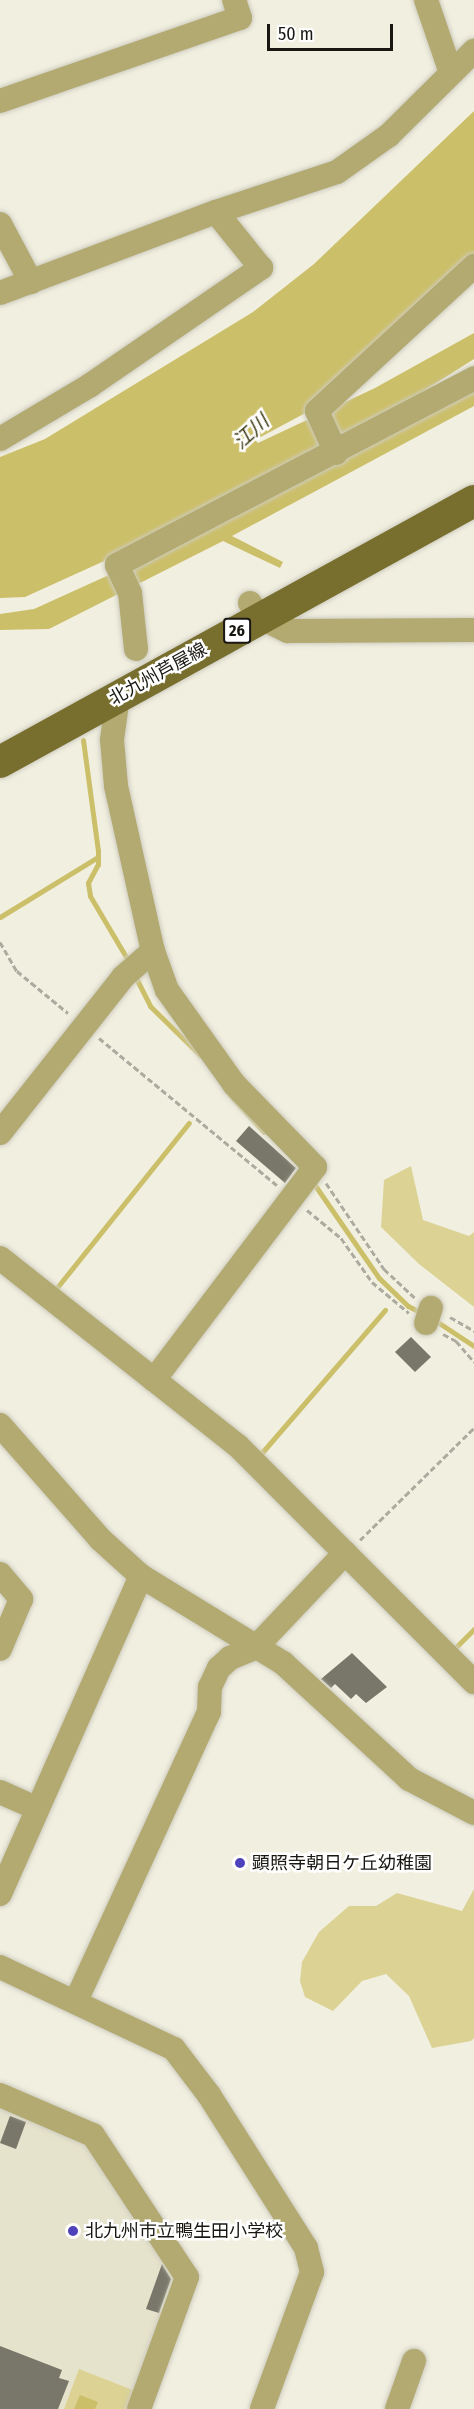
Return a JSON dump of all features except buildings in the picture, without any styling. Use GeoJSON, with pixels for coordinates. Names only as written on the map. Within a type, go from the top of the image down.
{"type":"FeatureCollection","features":[{"type":"Feature","properties":{"kind":"main road","name":"北九州芦屋線"},"geometry":{"type":"LineString","coordinates":[[0,762],[118,696],[255,610],[474,482]]}},
{"type":"Feature","properties":{"kind":"main road","name":"北九州芦屋線"},"geometry":{"type":"LineString","coordinates":[[0,743],[255,610],[474,501]]}},
{"type":"Feature","properties":{"kind":"street"},"geometry":{"type":"LineString","coordinates":[[0,101],[240,18],[234,0]]}},
{"type":"Feature","properties":{"kind":"street"},"geometry":{"type":"LineString","coordinates":[[426,0],[451,73]]}},
{"type":"Feature","properties":{"kind":"street"},"geometry":{"type":"LineString","coordinates":[[0,293],[216,212],[337,172],[389,135],[474,51]]}},
{"type":"Feature","properties":{"kind":"street"},"geometry":{"type":"LineString","coordinates":[[0,439],[89,386],[261,268],[216,212]]}},
{"type":"Feature","properties":{"kind":"street"},"geometry":{"type":"LineString","coordinates":[[0,224],[31,282]]}},
{"type":"Feature","properties":{"kind":"street"},"geometry":{"type":"LineString","coordinates":[[336,453],[317,411],[474,266]]}},
{"type":"Feature","properties":{"kind":"street"},"geometry":{"type":"LineString","coordinates":[[136,648],[130,593],[117,565],[336,453],[474,378]]}},
{"type":"Feature","properties":{"kind":"street"},"geometry":{"type":"LineString","coordinates":[[255,610],[288,631],[474,630]]}},
{"type":"Feature","properties":{"kind":"street"},"geometry":{"type":"LineString","coordinates":[[118,696],[112,740],[116,786],[153,951],[167,990],[234,1084],[315,1167],[294,1198],[154,1380]]}},
{"type":"Feature","properties":{"kind":"street"},"geometry":{"type":"LineString","coordinates":[[0,1133],[123,977],[153,951]]}},
{"type":"Feature","properties":{"kind":"street"},"geometry":{"type":"LineString","coordinates":[[0,1257],[238,1446],[474,1682]]}},
{"type":"Feature","properties":{"kind":"street"},"geometry":{"type":"LineString","coordinates":[[0,1425],[100,1539],[141,1575],[255,1648],[284,1662],[315,1688],[378,1754],[409,1779],[474,1813]]}},
{"type":"Feature","properties":{"kind":"street"},"geometry":{"type":"LineString","coordinates":[[76,2001],[208,1712],[210,1687],[219,1668],[230,1658],[255,1648],[345,1553]]}},
{"type":"Feature","properties":{"kind":"street"},"geometry":{"type":"LineString","coordinates":[[0,1574],[21,1599],[0,1649]]}},
{"type":"Feature","properties":{"kind":"street"},"geometry":{"type":"LineString","coordinates":[[0,1894],[36,1808],[141,1575]]}},
{"type":"Feature","properties":{"kind":"street"},"geometry":{"type":"LineString","coordinates":[[0,1792],[36,1808]]}},
{"type":"Feature","properties":{"kind":"street"},"geometry":{"type":"LineString","coordinates":[[0,1967],[174,2049],[209,2095],[306,2248],[312,2272],[269,2407]]}},
{"type":"Feature","properties":{"kind":"street"},"geometry":{"type":"LineString","coordinates":[[0,2095],[93,2135],[187,2277],[139,2409]]}},
{"type":"Feature","properties":{"kind":"street"},"geometry":{"type":"LineString","coordinates":[[397,2409],[414,2361]]}},
{"type":"Feature","properties":{"kind":"path"},"geometry":{"type":"LineString","coordinates":[[0,942],[17,971],[341,1238],[372,1282],[397,1306],[474,1331]]}},
{"type":"Feature","properties":{"kind":"path"},"geometry":{"type":"LineString","coordinates":[[315,1167],[384,1269],[474,1362]]}},
{"type":"Feature","properties":{"kind":"path"},"geometry":{"type":"LineString","coordinates":[[345,1553],[474,1428]]}},
{"type":"Feature","properties":{"kind":"shaded area"},"geometry":{"type":"Polygon","coordinates":[[[411,1166],[423,1220],[469,1236],[474,1232],[474,1307],[419,1264],[381,1227],[384,1180],[411,1166]]]}},
{"type":"Feature","properties":{"kind":"shaded area"},"geometry":{"type":"Polygon","coordinates":[[[474,1889],[474,2038],[471,2041],[432,2048],[409,1996],[386,1974],[362,1981],[333,2011],[305,1997],[300,1981],[302,1962],[319,1932],[349,1906],[376,1906],[397,1893],[462,1911],[474,1889]]]}},
{"type":"Feature","properties":{"kind":"shaded area","name":"北九州市立鴨生田小学校"},"geometry":{"type":"Polygon","coordinates":[[[0,2102],[85,2143],[175,2275],[131,2409],[0,2409],[0,2102]]]}},
{"type":"Feature","properties":{"kind":"shaded area"},"geometry":{"type":"Polygon","coordinates":[[[79,2369],[135,2391],[128,2409],[64,2409],[79,2369]]]}},
{"type":"Feature","properties":{"kind":"water","name":"江川"},"geometry":{"type":"Polygon","coordinates":[[[474,111],[474,261],[311,410],[255,440],[258,443],[375,388],[474,333],[474,359],[419,394],[146,542],[25,597],[0,598],[0,457],[45,439],[253,312],[314,264],[474,111]]]}},
{"type":"Feature","properties":{"kind":"water"},"geometry":{"type":"Polygon","coordinates":[[[474,387],[474,406],[232,536],[283,562],[280,568],[223,541],[49,629],[0,630],[0,614],[34,609],[186,540],[474,387]]]}},
{"type":"Feature","properties":{"kind":"water"},"geometry":{"type":"Polygon","coordinates":[[[80,2395],[98,2402],[95,2409],[74,2409],[80,2395]]]}},
{"type":"Feature","properties":{"kind":"waterway"},"geometry":{"type":"LineString","coordinates":[[83,740],[98,851],[98,864],[88,883],[90,896],[129,962]]}},
{"type":"Feature","properties":{"kind":"waterway"},"geometry":{"type":"LineString","coordinates":[[0,917],[98,857]]}},
{"type":"Feature","properties":{"kind":"waterway"},"geometry":{"type":"LineString","coordinates":[[135,976],[150,1006],[201,1056]]}},
{"type":"Feature","properties":{"kind":"waterway"},"geometry":{"type":"LineString","coordinates":[[230,1095],[264,1132]]}},
{"type":"Feature","properties":{"kind":"waterway"},"geometry":{"type":"LineString","coordinates":[[55,1290],[189,1123]]}},
{"type":"Feature","properties":{"kind":"waterway"},"geometry":{"type":"LineString","coordinates":[[312,1181],[379,1278],[408,1306],[422,1313]]}},
{"type":"Feature","properties":{"kind":"waterway"},"geometry":{"type":"LineString","coordinates":[[259,1456],[385,1310]]}},
{"type":"Feature","properties":{"kind":"waterway"},"geometry":{"type":"LineString","coordinates":[[433,1319],[474,1346]]}},
{"type":"Feature","properties":{"kind":"waterway"},"geometry":{"type":"LineString","coordinates":[[454,1649],[474,1629]]}},
{"type":"Feature","properties":{"kind":"place","name":"顕照寺朝日ケ丘幼稚園"},"geometry":{"type":"Point","coordinates":[240,1863]}},
{"type":"Feature","properties":{"kind":"place","name":"北九州市立鴨生田小学校"},"geometry":{"type":"Point","coordinates":[73,2231]}}]}
